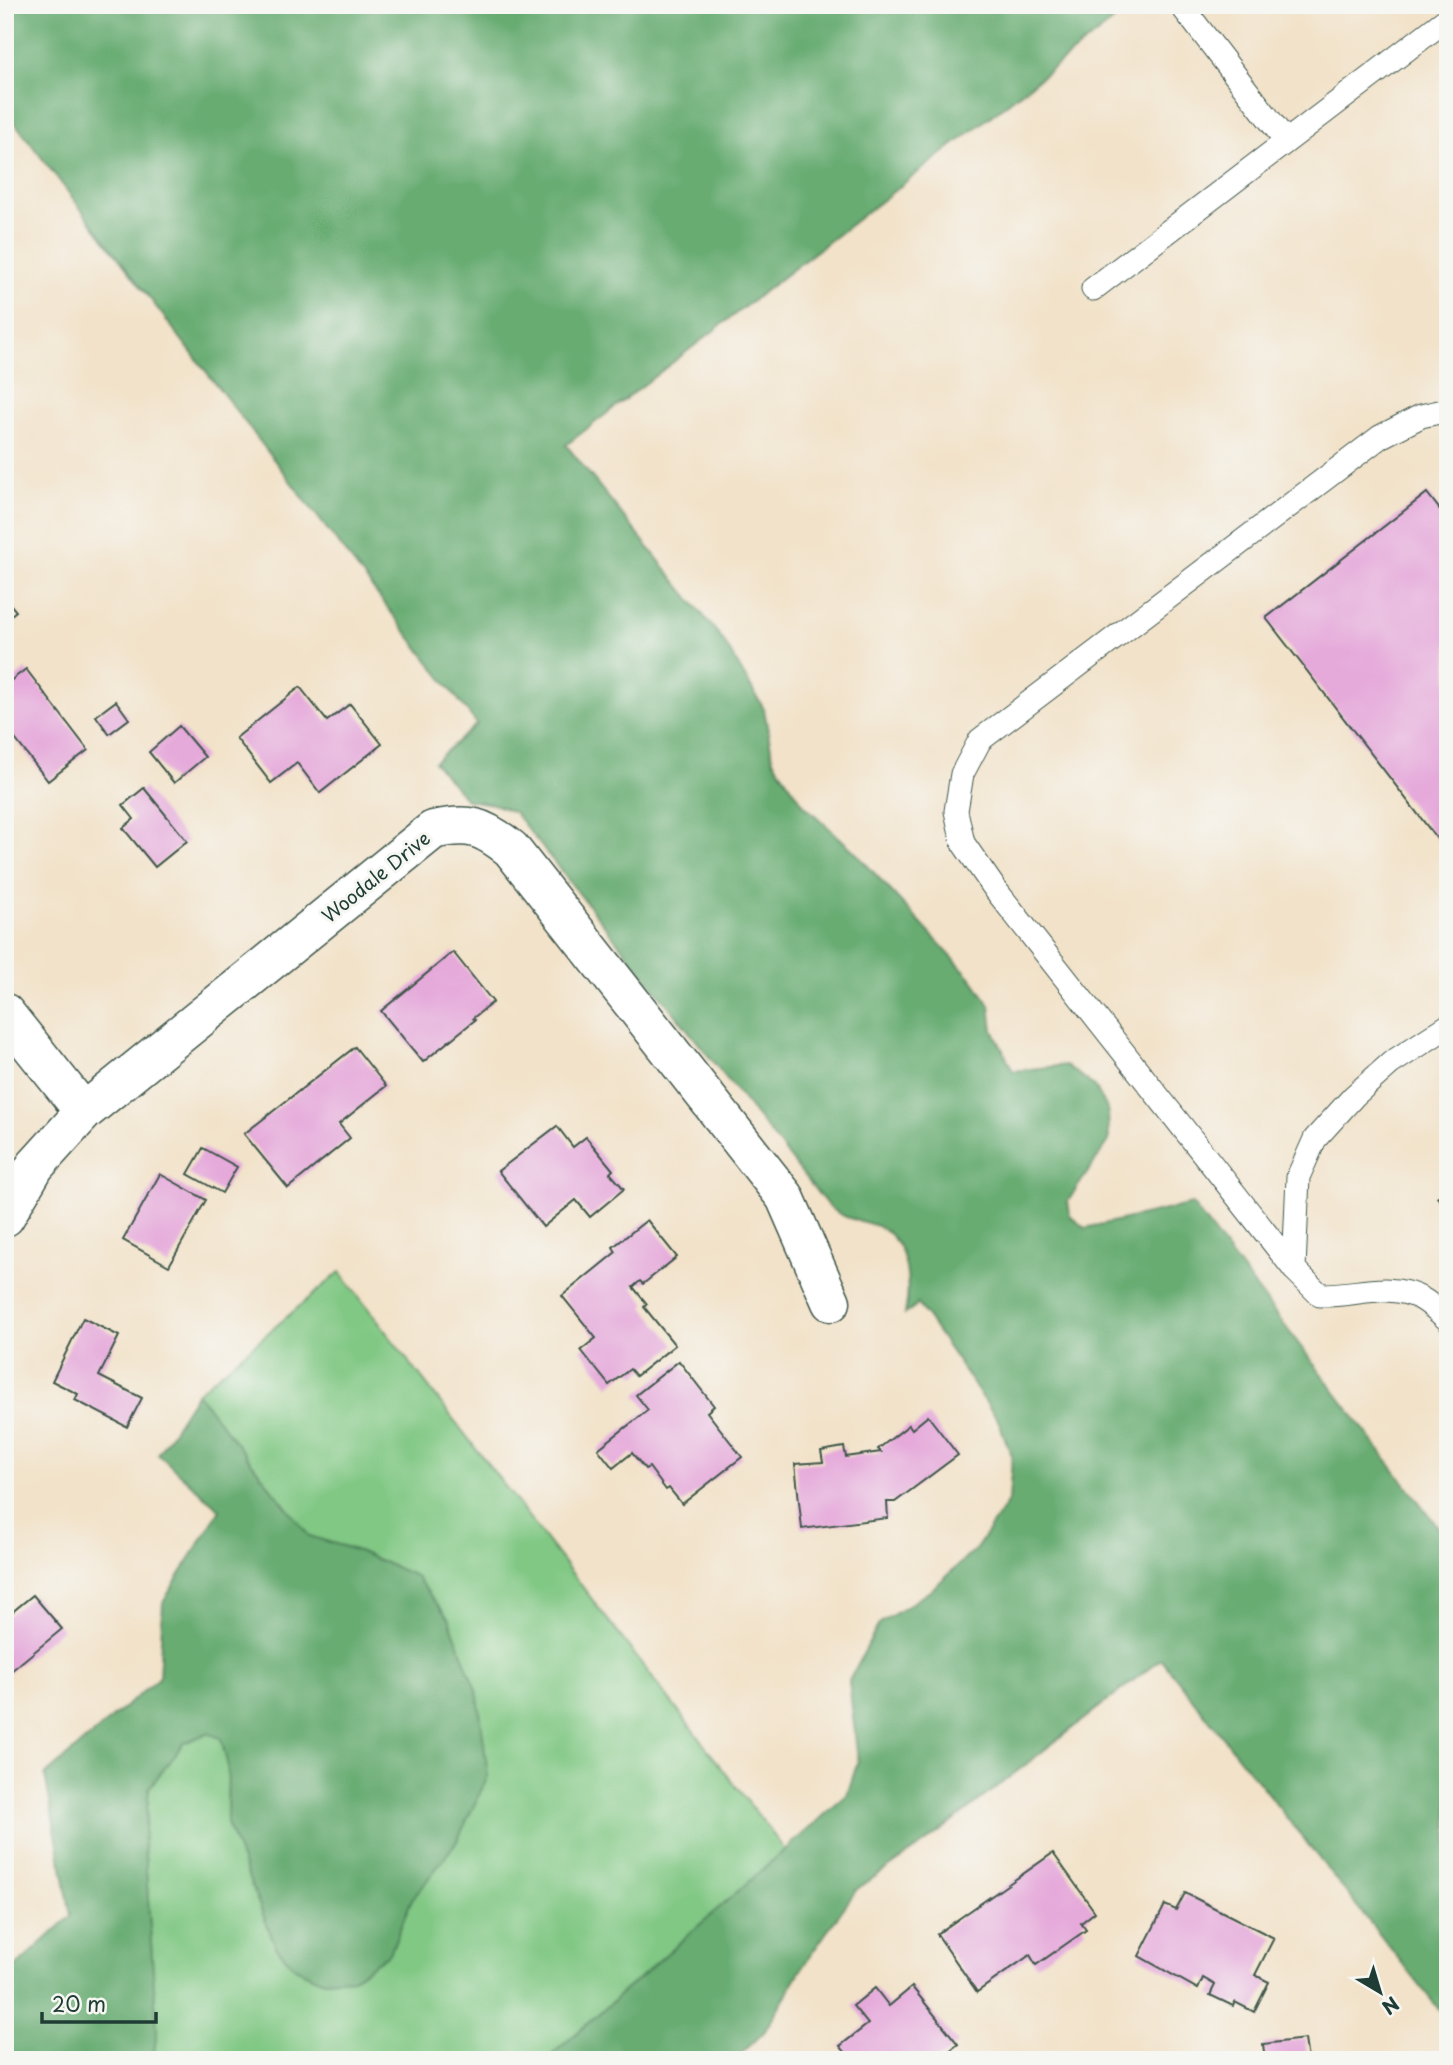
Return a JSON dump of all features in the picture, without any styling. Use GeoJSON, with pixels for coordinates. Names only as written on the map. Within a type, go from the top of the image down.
{"type":"FeatureCollection","features":[{"type":"Feature","properties":{"kind":"street","name":"Woodale Drive"},"geometry":{"type":"LineString","coordinates":[[5,1217],[35,1166],[85,1112],[433,830],[457,825],[489,832],[511,849],[785,1198],[831,1302]]}},
{"type":"Feature","properties":{"kind":"street"},"geometry":{"type":"LineString","coordinates":[[5,1013],[85,1112]]}},
{"type":"Feature","properties":{"kind":"lane"},"geometry":{"type":"LineString","coordinates":[[1181,5],[1286,141]]}},
{"type":"Feature","properties":{"kind":"lane"},"geometry":{"type":"LineString","coordinates":[[1093,289],[1448,18]]}},
{"type":"Feature","properties":{"kind":"lane"},"geometry":{"type":"LineString","coordinates":[[1448,410],[1421,416],[1380,436],[980,740],[962,774],[956,811],[963,844],[995,889],[1294,1269],[1320,1295],[1343,1296],[1377,1289],[1405,1293],[1423,1300],[1448,1320]]}},
{"type":"Feature","properties":{"kind":"lane"},"geometry":{"type":"LineString","coordinates":[[1294,1269],[1298,1177],[1315,1139],[1354,1096],[1391,1063],[1448,1026]]}},
{"type":"Feature","properties":{"kind":"green space"},"geometry":{"type":"Polygon","coordinates":[[[5,5],[1134,5],[566,445],[723,640],[764,709],[773,760],[804,805],[854,851],[972,979],[990,1005],[993,1030],[1013,1071],[1066,1065],[1095,1087],[1108,1110],[1109,1141],[1068,1201],[1070,1216],[1085,1228],[1192,1204],[1448,1540],[1448,2021],[1161,1659],[925,1843],[857,1889],[805,1963],[764,2032],[735,2060],[546,2060],[847,1795],[858,1761],[849,1681],[879,1624],[930,1591],[976,1549],[1009,1500],[1012,1457],[998,1420],[918,1304],[905,1314],[908,1281],[904,1259],[894,1239],[881,1228],[844,1216],[829,1207],[514,812],[493,804],[467,800],[434,762],[477,724],[5,110],[5,5]]]}},
{"type":"Feature","properties":{"kind":"green space"},"geometry":{"type":"Polygon","coordinates":[[[340,1272],[785,1850],[546,2060],[153,2060],[157,2030],[144,1841],[149,1788],[184,1743],[207,1733],[221,1737],[228,1766],[227,1823],[276,1947],[295,1968],[321,1980],[353,1978],[390,1953],[411,1901],[457,1841],[478,1696],[449,1619],[415,1576],[358,1551],[309,1536],[197,1393],[340,1272]]]}},
{"type":"Feature","properties":{"kind":"green space"},"geometry":{"type":"Polygon","coordinates":[[[197,1393],[309,1536],[358,1551],[415,1576],[449,1619],[478,1696],[488,1776],[457,1841],[411,1901],[390,1953],[353,1978],[321,1980],[295,1968],[276,1947],[227,1823],[228,1766],[221,1738],[207,1733],[184,1743],[149,1788],[144,1841],[157,2030],[153,2060],[5,2060],[5,1977],[71,1916],[45,1775],[159,1678],[163,1602],[220,1510],[158,1454],[197,1393]]]}},
{"type":"Feature","properties":{"kind":"building"},"geometry":{"type":"Polygon","coordinates":[[[1427,493],[1448,520],[1448,853],[1266,618],[1427,493]]]}},
{"type":"Feature","properties":{"kind":"building"},"geometry":{"type":"Polygon","coordinates":[[[5,598],[16,611],[5,620],[5,598]]]}},
{"type":"Feature","properties":{"kind":"building"},"geometry":{"type":"Polygon","coordinates":[[[26,669],[88,750],[48,781],[5,726],[5,685],[26,669]]]}},
{"type":"Feature","properties":{"kind":"building"},"geometry":{"type":"Polygon","coordinates":[[[300,687],[327,721],[350,704],[382,744],[320,793],[297,763],[271,783],[236,738],[300,687]]]}},
{"type":"Feature","properties":{"kind":"building"},"geometry":{"type":"Polygon","coordinates":[[[116,701],[129,719],[109,734],[96,716],[116,701]]]}},
{"type":"Feature","properties":{"kind":"building"},"geometry":{"type":"Polygon","coordinates":[[[179,726],[205,757],[174,783],[149,752],[179,726]]]}},
{"type":"Feature","properties":{"kind":"building"},"geometry":{"type":"Polygon","coordinates":[[[144,788],[187,841],[155,867],[123,828],[134,819],[123,805],[144,788]]]}},
{"type":"Feature","properties":{"kind":"building"},"geometry":{"type":"Polygon","coordinates":[[[453,952],[493,1002],[423,1062],[381,1011],[453,952]]]}},
{"type":"Feature","properties":{"kind":"building"},"geometry":{"type":"Polygon","coordinates":[[[355,1047],[386,1086],[339,1124],[350,1138],[288,1188],[244,1134],[355,1047]]]}},
{"type":"Feature","properties":{"kind":"building"},"geometry":{"type":"Polygon","coordinates":[[[557,1126],[573,1147],[586,1137],[613,1170],[610,1173],[624,1189],[590,1217],[576,1200],[543,1227],[498,1171],[557,1126]]]}},
{"type":"Feature","properties":{"kind":"building"},"geometry":{"type":"Polygon","coordinates":[[[203,1148],[237,1167],[222,1193],[188,1174],[203,1148]]]}},
{"type":"Feature","properties":{"kind":"building"},"geometry":{"type":"Polygon","coordinates":[[[160,1174],[206,1200],[169,1266],[123,1240],[160,1174]]]}},
{"type":"Feature","properties":{"kind":"building"},"geometry":{"type":"Polygon","coordinates":[[[1448,1189],[1448,1210],[1437,1197],[1448,1189]]]}},
{"type":"Feature","properties":{"kind":"building"},"geometry":{"type":"Polygon","coordinates":[[[647,1220],[677,1257],[643,1284],[640,1281],[633,1287],[647,1304],[644,1307],[675,1345],[636,1376],[630,1369],[609,1385],[581,1350],[596,1338],[562,1296],[616,1252],[613,1247],[647,1220]]]}},
{"type":"Feature","properties":{"kind":"building"},"geometry":{"type":"Polygon","coordinates":[[[83,1318],[119,1336],[99,1376],[142,1398],[127,1427],[75,1400],[78,1394],[52,1381],[83,1318]]]}},
{"type":"Feature","properties":{"kind":"building"},"geometry":{"type":"Polygon","coordinates":[[[679,1361],[714,1406],[707,1412],[742,1457],[682,1504],[669,1488],[666,1490],[649,1467],[645,1469],[632,1453],[613,1468],[598,1449],[648,1410],[636,1395],[679,1361]]]}},
{"type":"Feature","properties":{"kind":"building"},"geometry":{"type":"Polygon","coordinates":[[[928,1416],[958,1455],[895,1502],[887,1502],[888,1518],[802,1529],[795,1464],[823,1462],[821,1451],[844,1447],[846,1457],[881,1452],[878,1449],[909,1425],[912,1429],[928,1416]]]}},
{"type":"Feature","properties":{"kind":"building"},"geometry":{"type":"Polygon","coordinates":[[[33,1595],[62,1629],[5,1676],[5,1618],[33,1595]]]}},
{"type":"Feature","properties":{"kind":"building"},"geometry":{"type":"Polygon","coordinates":[[[1053,1853],[1095,1912],[1081,1923],[1086,1930],[1036,1965],[1030,1955],[977,1992],[937,1934],[1053,1853]]]}},
{"type":"Feature","properties":{"kind":"building"},"geometry":{"type":"Polygon","coordinates":[[[1185,1893],[1274,1938],[1255,1975],[1269,1982],[1254,2012],[1235,2002],[1233,2006],[1210,1995],[1215,1985],[1203,1978],[1198,1989],[1139,1956],[1165,1905],[1176,1910],[1185,1893]]]}},
{"type":"Feature","properties":{"kind":"building"},"geometry":{"type":"Polygon","coordinates":[[[912,1987],[958,2044],[938,2060],[852,2060],[840,2046],[868,2024],[853,2006],[875,1988],[889,2006],[912,1987]]]}},
{"type":"Feature","properties":{"kind":"building"},"geometry":{"type":"Polygon","coordinates":[[[1305,2039],[1308,2060],[1265,2060],[1263,2044],[1305,2039]]]}}]}
